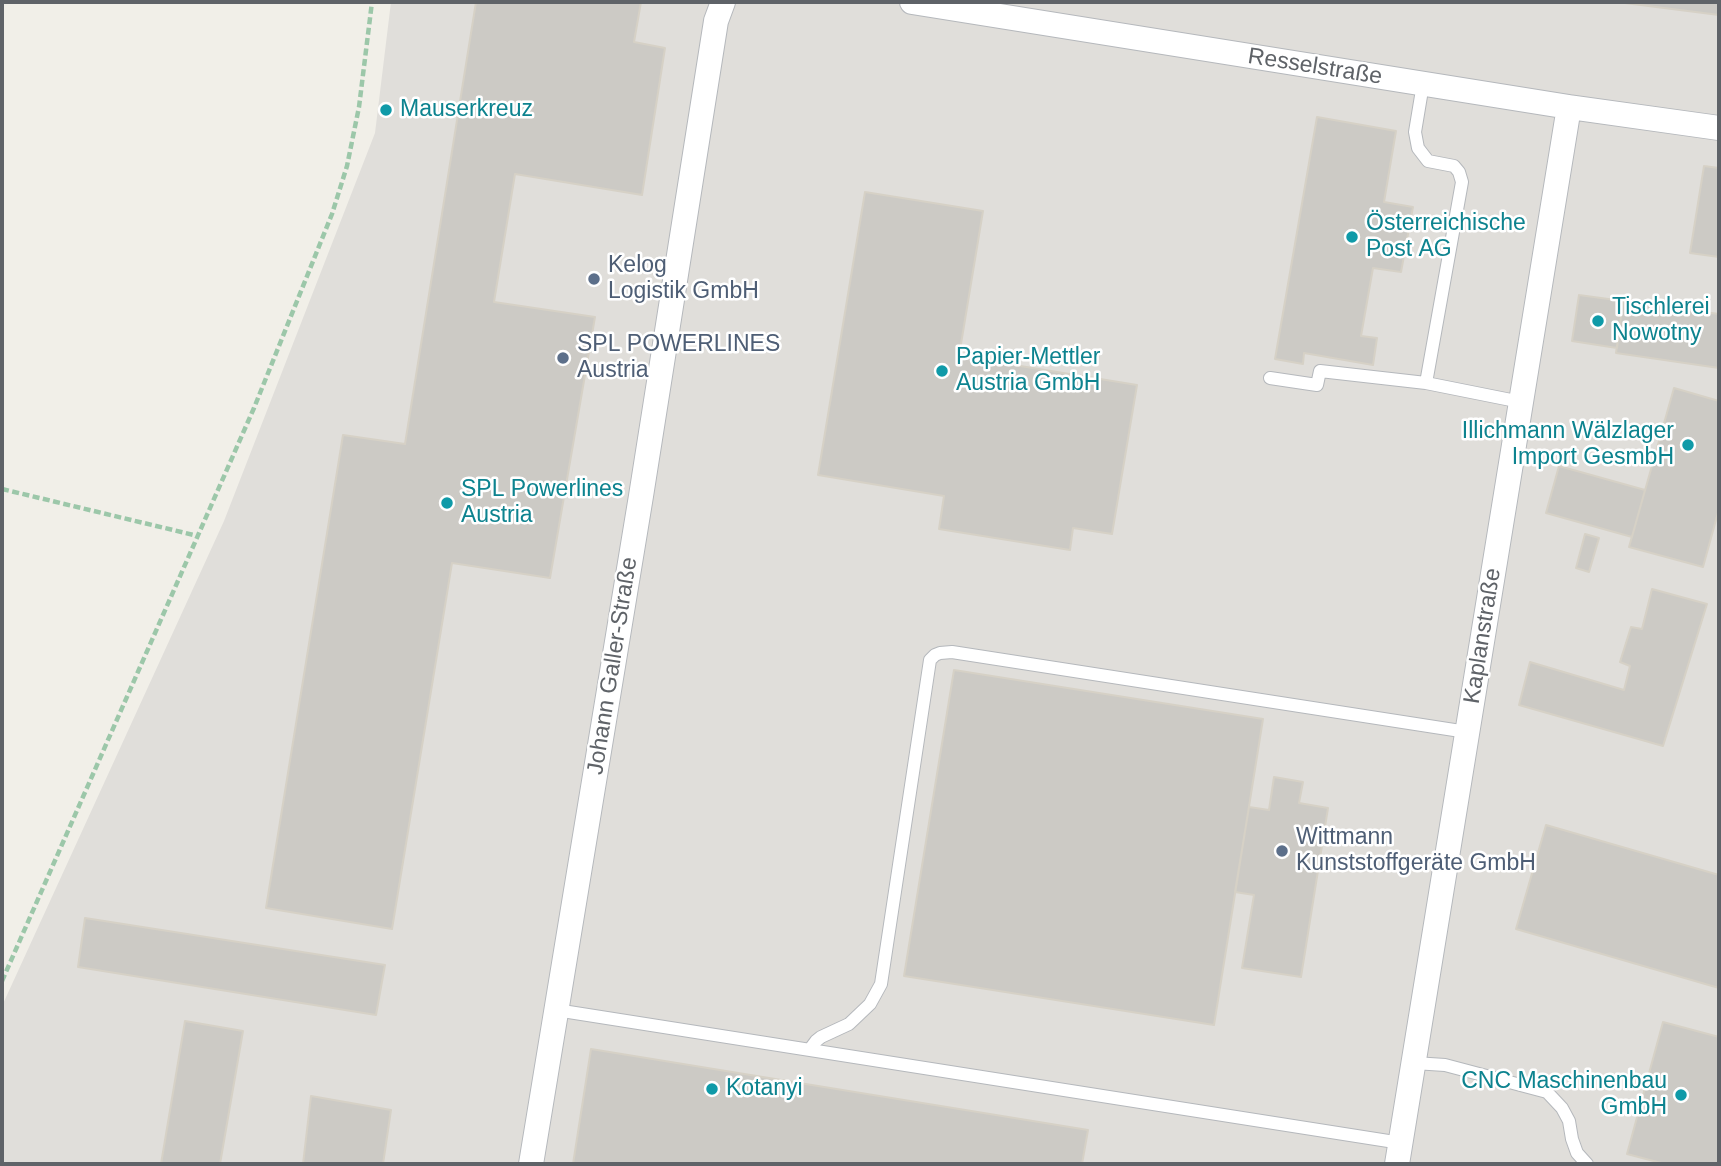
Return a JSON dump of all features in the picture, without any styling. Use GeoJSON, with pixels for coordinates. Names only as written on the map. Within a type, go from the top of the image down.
{"type":"FeatureCollection","features":[{"type":"Feature","properties":{"kind":"street","name":"Johann Galler-Straße"},"geometry":{"type":"LineString","coordinates":[[531,1164],[716,21],[723,2]]}},
{"type":"Feature","properties":{"kind":"street","name":"Resselstraße"},"geometry":{"type":"LineString","coordinates":[[912,2],[955,5],[1423,84],[1719,128]]}},
{"type":"Feature","properties":{"kind":"street","name":"Kaplanstraße"},"geometry":{"type":"LineString","coordinates":[[1399,1153],[1569,107]]}},
{"type":"Feature","properties":{"kind":"lane"},"geometry":{"type":"LineString","coordinates":[[1423,84],[1415,131],[1418,148],[1428,161],[1454,166],[1462,182],[1426,383]]}},
{"type":"Feature","properties":{"kind":"lane"},"geometry":{"type":"LineString","coordinates":[[1270,378],[1317,385],[1320,370],[1426,383],[1521,402]]}},
{"type":"Feature","properties":{"kind":"lane"},"geometry":{"type":"LineString","coordinates":[[810,1049],[821,1037],[849,1024],[870,1004],[881,984],[930,660],[934,655],[952,652],[1467,732]]}},
{"type":"Feature","properties":{"kind":"lane"},"geometry":{"type":"LineString","coordinates":[[556,1010],[810,1049],[1399,1153]]}},
{"type":"Feature","properties":{"kind":"lane"},"geometry":{"type":"LineString","coordinates":[[1414,1062],[1445,1065],[1547,1092],[1562,1108],[1569,1121],[1577,1153],[1587,1164]]}},
{"type":"Feature","properties":{"kind":"path"},"geometry":{"type":"LineString","coordinates":[[2,981],[254,408],[332,214],[347,166],[359,107],[372,2]]}},
{"type":"Feature","properties":{"kind":"path"},"geometry":{"type":"LineString","coordinates":[[2,489],[198,536]]}},
{"type":"Feature","properties":{"kind":"shaded area"},"geometry":{"type":"Polygon","coordinates":[[[391,2],[1719,2],[1719,1164],[2,1164],[2,1006],[224,521],[375,133],[391,2]]]}},
{"type":"Feature","properties":{"kind":"building","name":"SPL Powerlines Austria"},"geometry":{"type":"Polygon","coordinates":[[[476,2],[641,2],[634,42],[665,48],[642,195],[515,174],[494,302],[595,317],[550,578],[452,563],[392,929],[266,908],[343,435],[405,444],[476,2]]]}},
{"type":"Feature","properties":{"kind":"building"},"geometry":{"type":"Polygon","coordinates":[[[1617,2],[1719,2],[1719,15],[1617,2]]]}},
{"type":"Feature","properties":{"kind":"building","name":"Österreichische Post AG"},"geometry":{"type":"Polygon","coordinates":[[[1317,117],[1396,131],[1384,202],[1413,207],[1401,272],[1373,268],[1361,336],[1377,338],[1373,365],[1304,353],[1303,364],[1275,359],[1317,117]]]}},
{"type":"Feature","properties":{"kind":"building"},"geometry":{"type":"Polygon","coordinates":[[[1704,166],[1719,168],[1719,257],[1690,253],[1704,166]]]}},
{"type":"Feature","properties":{"kind":"building","name":"Papier-Mettler Austria GmbH"},"geometry":{"type":"Polygon","coordinates":[[[865,192],[983,211],[959,356],[1137,385],[1112,534],[1073,528],[1070,550],[939,529],[944,496],[818,475],[865,192]]]}},
{"type":"Feature","properties":{"kind":"building","name":"Tischlerei Nowotny"},"geometry":{"type":"Polygon","coordinates":[[[1579,295],[1623,301],[1617,348],[1572,341],[1579,295]]]}},
{"type":"Feature","properties":{"kind":"building"},"geometry":{"type":"Polygon","coordinates":[[[1623,301],[1719,314],[1719,368],[1616,353],[1623,301]]]}},
{"type":"Feature","properties":{"kind":"building","name":"Illichmann Wälzlager Import GesmbH"},"geometry":{"type":"Polygon","coordinates":[[[1674,388],[1719,401],[1719,509],[1703,567],[1629,547],[1674,388]]]}},
{"type":"Feature","properties":{"kind":"building"},"geometry":{"type":"Polygon","coordinates":[[[1559,466],[1645,490],[1632,537],[1546,513],[1559,466]]]}},
{"type":"Feature","properties":{"kind":"building"},"geometry":{"type":"Polygon","coordinates":[[[1585,534],[1599,538],[1589,572],[1576,568],[1585,534]]]}},
{"type":"Feature","properties":{"kind":"building"},"geometry":{"type":"Polygon","coordinates":[[[1652,589],[1707,604],[1663,746],[1519,705],[1530,662],[1624,690],[1630,666],[1620,662],[1631,627],[1642,629],[1652,589]]]}},
{"type":"Feature","properties":{"kind":"building"},"geometry":{"type":"Polygon","coordinates":[[[954,670],[1263,719],[1214,1025],[904,976],[954,670]]]}},
{"type":"Feature","properties":{"kind":"building","name":"Wittmann Kunststoffgeräte GmbH"},"geometry":{"type":"Polygon","coordinates":[[[1274,777],[1303,782],[1299,803],[1328,808],[1301,977],[1242,968],[1254,895],[1235,892],[1249,807],[1269,810],[1274,777]]]}},
{"type":"Feature","properties":{"kind":"building"},"geometry":{"type":"Polygon","coordinates":[[[1546,825],[1719,875],[1719,988],[1516,929],[1546,825]]]}},
{"type":"Feature","properties":{"kind":"building"},"geometry":{"type":"Polygon","coordinates":[[[85,918],[385,965],[376,1015],[78,967],[85,918]]]}},
{"type":"Feature","properties":{"kind":"building"},"geometry":{"type":"Polygon","coordinates":[[[185,1021],[243,1031],[220,1164],[161,1164],[185,1021]]]}},
{"type":"Feature","properties":{"kind":"building","name":"CNC Maschinenbau GmbH"},"geometry":{"type":"Polygon","coordinates":[[[1663,1022],[1719,1037],[1719,1164],[1665,1164],[1627,1154],[1663,1022]]]}},
{"type":"Feature","properties":{"kind":"building","name":"Kotanyi"},"geometry":{"type":"Polygon","coordinates":[[[591,1049],[1088,1130],[1082,1164],[573,1164],[591,1049]]]}},
{"type":"Feature","properties":{"kind":"building"},"geometry":{"type":"Polygon","coordinates":[[[311,1096],[391,1110],[383,1164],[303,1164],[311,1096]]]}},
{"type":"Feature","properties":{"kind":"place","name":"Mauserkreuz"},"geometry":{"type":"Point","coordinates":[386,110]}},
{"type":"Feature","properties":{"kind":"place","name":"Österreichische Post AG"},"geometry":{"type":"Point","coordinates":[1352,237]}},
{"type":"Feature","properties":{"kind":"place","name":"Kelog Logistik GmbH"},"geometry":{"type":"Point","coordinates":[594,279]}},
{"type":"Feature","properties":{"kind":"place","name":"Tischlerei Nowotny"},"geometry":{"type":"Point","coordinates":[1598,321]}},
{"type":"Feature","properties":{"kind":"place","name":"SPL POWERLINES Austria"},"geometry":{"type":"Point","coordinates":[563,358]}},
{"type":"Feature","properties":{"kind":"place","name":"Papier-Mettler Austria GmbH"},"geometry":{"type":"Point","coordinates":[942,371]}},
{"type":"Feature","properties":{"kind":"place","name":"Illichmann Wälzlager Import GesmbH"},"geometry":{"type":"Point","coordinates":[1688,445]}},
{"type":"Feature","properties":{"kind":"place","name":"SPL Powerlines Austria"},"geometry":{"type":"Point","coordinates":[447,503]}},
{"type":"Feature","properties":{"kind":"place","name":"Wittmann Kunststoffgeräte GmbH"},"geometry":{"type":"Point","coordinates":[1282,851]}},
{"type":"Feature","properties":{"kind":"place","name":"Kotanyi"},"geometry":{"type":"Point","coordinates":[712,1089]}},
{"type":"Feature","properties":{"kind":"place","name":"CNC Maschinenbau GmbH"},"geometry":{"type":"Point","coordinates":[1681,1095]}}]}
